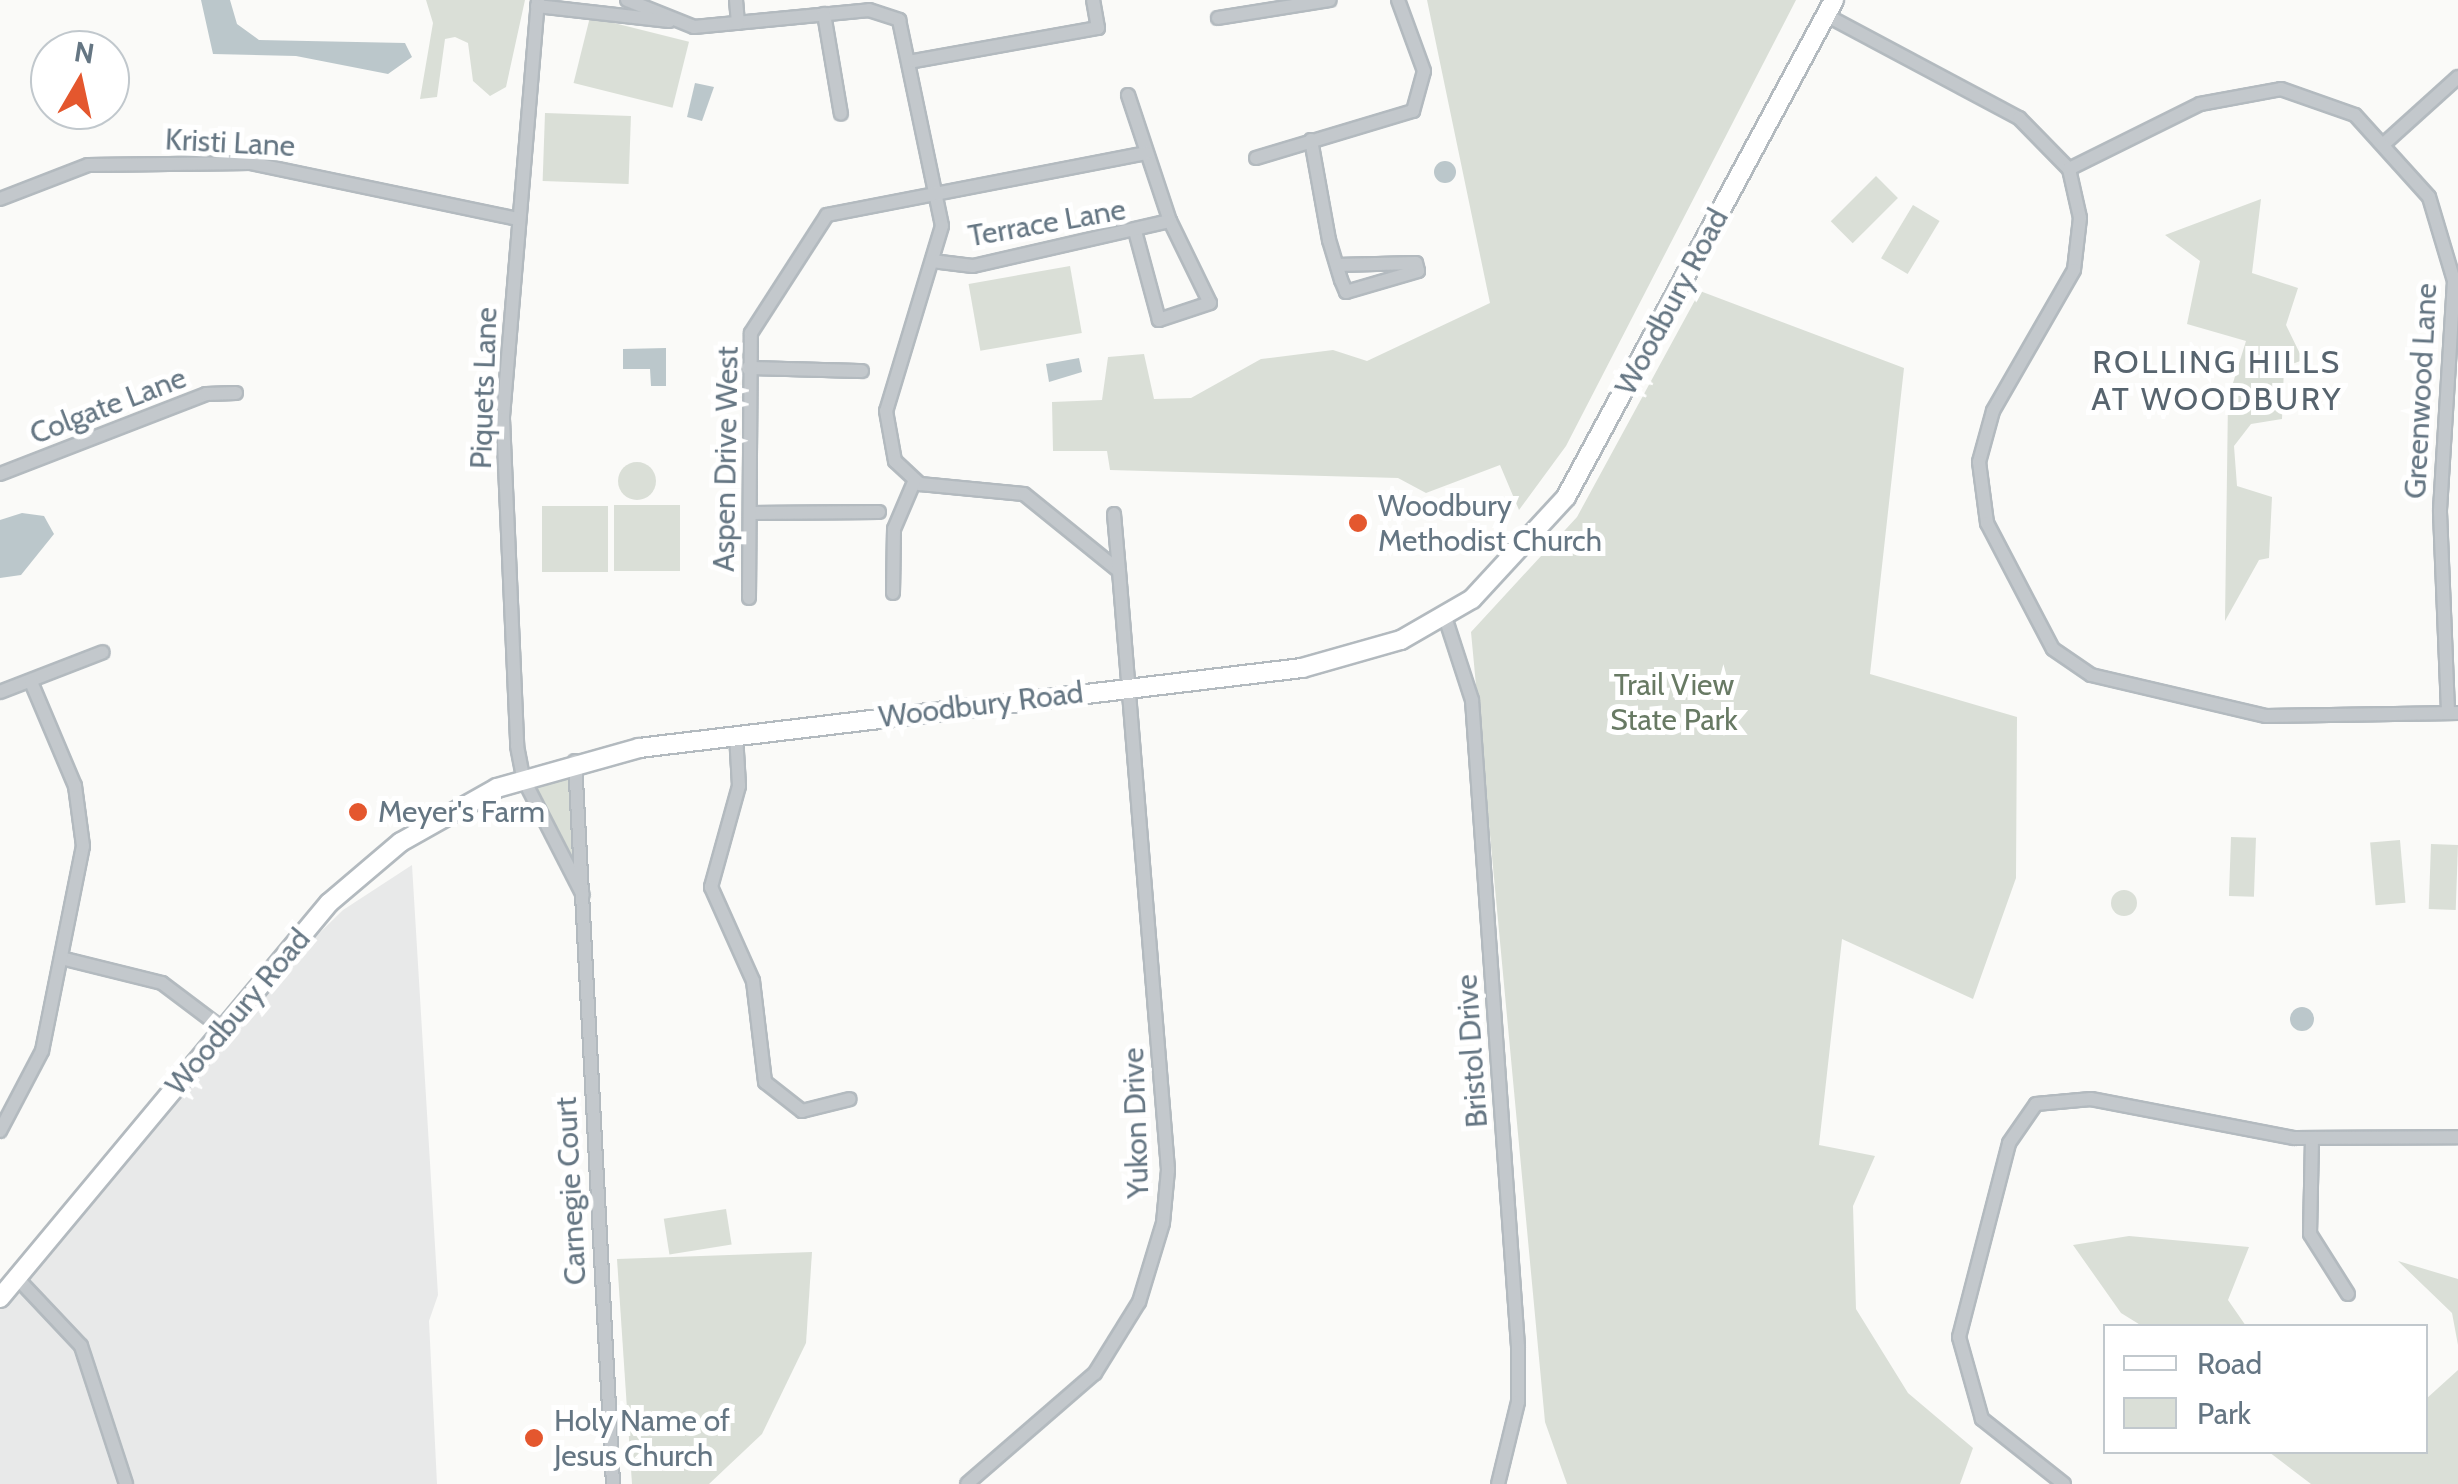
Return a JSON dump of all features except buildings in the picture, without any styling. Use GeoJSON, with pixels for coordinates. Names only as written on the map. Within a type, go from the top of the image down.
{"type":"FeatureCollection","features":[{"type":"Feature","properties":{"kind":"main road","name":"Woodbury Road"},"geometry":{"type":"LineString","coordinates":[[0,1298],[223,1029],[356,877],[429,823],[523,778],[575,760],[736,735],[1345,659],[1445,617],[1507,570],[1566,497],[1830,8]]}},
{"type":"Feature","properties":{"kind":"street"},"geometry":{"type":"LineString","coordinates":[[627,0],[677,22]]}},
{"type":"Feature","properties":{"kind":"street"},"geometry":{"type":"LineString","coordinates":[[736,0],[738,23]]}},
{"type":"Feature","properties":{"kind":"street"},"geometry":{"type":"LineString","coordinates":[[914,60],[1098,28],[1092,0]]}},
{"type":"Feature","properties":{"kind":"street"},"geometry":{"type":"LineString","coordinates":[[1218,18],[1330,0]]}},
{"type":"Feature","properties":{"kind":"street"},"geometry":{"type":"LineString","coordinates":[[1256,158],[1413,111],[1424,71],[1398,0]]}},
{"type":"Feature","properties":{"kind":"street"},"geometry":{"type":"LineString","coordinates":[[538,3],[677,22],[738,23],[868,5],[899,20],[914,60],[938,193],[932,261],[886,411],[895,461],[914,482],[1024,494],[1119,571]]}},
{"type":"Feature","properties":{"kind":"street","name":"Piquets Lane"},"geometry":{"type":"LineString","coordinates":[[523,778],[504,419],[538,3]]}},
{"type":"Feature","properties":{"kind":"street"},"geometry":{"type":"LineString","coordinates":[[1830,8],[2019,118],[2069,170],[2080,218],[2074,270],[1993,411],[1979,462],[1987,524],[2042,634],[2091,675],[2266,716],[2453,712]]}},
{"type":"Feature","properties":{"kind":"street"},"geometry":{"type":"LineString","coordinates":[[824,14],[841,114]]}},
{"type":"Feature","properties":{"kind":"street"},"geometry":{"type":"LineString","coordinates":[[2386,142],[2458,77]]}},
{"type":"Feature","properties":{"kind":"street","name":"Greenwood Lane"},"geometry":{"type":"LineString","coordinates":[[2069,170],[2244,90],[2330,102],[2386,142],[2428,197],[2452,253],[2440,512],[2453,712]]}},
{"type":"Feature","properties":{"kind":"street"},"geometry":{"type":"LineString","coordinates":[[1128,96],[1170,221],[1210,303],[1158,320],[1136,235]]}},
{"type":"Feature","properties":{"kind":"street"},"geometry":{"type":"LineString","coordinates":[[1310,140],[1336,265],[1354,294],[1418,271],[1416,264],[1336,265]]}},
{"type":"Feature","properties":{"kind":"street","name":"Aspen Drive West"},"geometry":{"type":"LineString","coordinates":[[749,598],[748,368],[752,334],[827,215],[1146,153]]}},
{"type":"Feature","properties":{"kind":"street","name":"Kristi Lane"},"geometry":{"type":"LineString","coordinates":[[0,199],[88,166],[250,163],[518,219]]}},
{"type":"Feature","properties":{"kind":"street","name":"Terrace Lane"},"geometry":{"type":"LineString","coordinates":[[932,261],[972,266],[1136,235],[1170,221]]}},
{"type":"Feature","properties":{"kind":"street"},"geometry":{"type":"LineString","coordinates":[[748,368],[862,371]]}},
{"type":"Feature","properties":{"kind":"street","name":"Colgate Lane"},"geometry":{"type":"LineString","coordinates":[[0,474],[206,394],[236,393]]}},
{"type":"Feature","properties":{"kind":"street"},"geometry":{"type":"LineString","coordinates":[[893,593],[894,529],[914,482]]}},
{"type":"Feature","properties":{"kind":"street"},"geometry":{"type":"LineString","coordinates":[[750,512],[880,512]]}},
{"type":"Feature","properties":{"kind":"street","name":"Yukon Drive"},"geometry":{"type":"LineString","coordinates":[[967,1484],[1095,1373],[1139,1302],[1163,1222],[1168,1170],[1132,686],[1114,514]]}},
{"type":"Feature","properties":{"kind":"street","name":"Bristol Drive"},"geometry":{"type":"LineString","coordinates":[[1445,617],[1470,674],[1518,1347],[1518,1402],[1498,1484]]}},
{"type":"Feature","properties":{"kind":"street"},"geometry":{"type":"LineString","coordinates":[[0,692],[103,652]]}},
{"type":"Feature","properties":{"kind":"street"},"geometry":{"type":"LineString","coordinates":[[0,1131],[37,1065],[61,958],[82,815],[30,682]]}},
{"type":"Feature","properties":{"kind":"street"},"geometry":{"type":"LineString","coordinates":[[736,735],[737,797],[714,850],[711,887],[754,981],[765,1082],[802,1112],[850,1099]]}},
{"type":"Feature","properties":{"kind":"street","name":"Carnegie Court"},"geometry":{"type":"LineString","coordinates":[[575,760],[613,1484]]}},
{"type":"Feature","properties":{"kind":"street","name":"Carnegie Court"},"geometry":{"type":"LineString","coordinates":[[523,778],[582,895]]}},
{"type":"Feature","properties":{"kind":"street"},"geometry":{"type":"LineString","coordinates":[[61,958],[162,984],[223,1029]]}},
{"type":"Feature","properties":{"kind":"street"},"geometry":{"type":"LineString","coordinates":[[2064,1484],[1995,1434],[1961,1364],[1967,1295],[2022,1117],[2055,1096],[2312,1139],[2458,1138]]}},
{"type":"Feature","properties":{"kind":"street"},"geometry":{"type":"LineString","coordinates":[[2312,1139],[2310,1234],[2348,1294]]}},
{"type":"Feature","properties":{"kind":"street"},"geometry":{"type":"LineString","coordinates":[[17,1278],[81,1346],[126,1484]]}},
{"type":"Feature","properties":{"kind":"shaded area"},"geometry":{"type":"Polygon","coordinates":[[[201,0],[230,0],[237,24],[259,40],[405,43],[412,57],[388,74],[296,56],[213,54],[201,0]]]}},
{"type":"Feature","properties":{"kind":"shaded area"},"geometry":{"type":"Polygon","coordinates":[[[695,83],[714,87],[702,121],[687,117],[695,83]]]}},
{"type":"Feature","properties":{"kind":"shaded area"},"geometry":{"type":"Polygon","coordinates":[[[1445,161],[1453,164],[1453,180],[1445,183],[1437,180],[1434,172],[1437,164],[1445,161]]]}},
{"type":"Feature","properties":{"kind":"shaded area"},"geometry":{"type":"Polygon","coordinates":[[[666,348],[666,386],[651,386],[650,369],[623,369],[623,349],[666,348]]]}},
{"type":"Feature","properties":{"kind":"shaded area"},"geometry":{"type":"Polygon","coordinates":[[[1079,358],[1082,372],[1049,382],[1046,364],[1079,358]]]}},
{"type":"Feature","properties":{"kind":"shaded area"},"geometry":{"type":"Polygon","coordinates":[[[22,513],[44,516],[54,534],[21,575],[0,578],[0,520],[22,513]]]}},
{"type":"Feature","properties":{"kind":"shaded area"},"geometry":{"type":"Polygon","coordinates":[[[412,865],[438,1295],[429,1321],[437,1484],[0,1484],[0,1304],[254,997],[343,910],[412,865]]]}},
{"type":"Feature","properties":{"kind":"shaded area"},"geometry":{"type":"Polygon","coordinates":[[[2302,1007],[2314,1019],[2302,1031],[2290,1019],[2302,1007]]]}},
{"type":"Feature","properties":{"kind":"green space"},"geometry":{"type":"Polygon","coordinates":[[[426,0],[525,0],[506,87],[490,96],[473,81],[468,43],[455,37],[445,39],[437,97],[420,99],[433,23],[426,0]]]}},
{"type":"Feature","properties":{"kind":"green space"},"geometry":{"type":"Polygon","coordinates":[[[1427,0],[1796,0],[1566,446],[1519,510],[1500,465],[1426,493],[1398,478],[1110,470],[1107,451],[1053,451],[1052,402],[1102,400],[1108,357],[1144,354],[1154,399],[1191,398],[1261,359],[1333,350],[1367,361],[1490,303],[1427,0]]]}},
{"type":"Feature","properties":{"kind":"green space"},"geometry":{"type":"Polygon","coordinates":[[[590,17],[689,42],[673,108],[574,83],[590,17]]]}},
{"type":"Feature","properties":{"kind":"green space"},"geometry":{"type":"Polygon","coordinates":[[[545,113],[631,116],[629,184],[543,181],[545,113]]]}},
{"type":"Feature","properties":{"kind":"green space"},"geometry":{"type":"Polygon","coordinates":[[[1876,176],[1898,198],[1853,243],[1831,221],[1876,176]]]}},
{"type":"Feature","properties":{"kind":"green space"},"geometry":{"type":"Polygon","coordinates":[[[2261,199],[2252,273],[2298,288],[2286,325],[2303,360],[2284,367],[2282,419],[2251,424],[2234,446],[2237,486],[2272,497],[2269,558],[2259,560],[2225,621],[2228,399],[2246,341],[2187,324],[2200,261],[2165,235],[2261,199]]]}},
{"type":"Feature","properties":{"kind":"green space"},"geometry":{"type":"Polygon","coordinates":[[[1913,205],[1940,221],[1908,274],[1881,258],[1913,205]]]}},
{"type":"Feature","properties":{"kind":"green space"},"geometry":{"type":"Polygon","coordinates":[[[1070,266],[1082,333],[980,351],[969,284],[1070,266]]]}},
{"type":"Feature","properties":{"kind":"green space","name":"Trail View State Park"},"geometry":{"type":"Polygon","coordinates":[[[1700,291],[1904,368],[1870,674],[2017,717],[2016,878],[1973,999],[1842,939],[1819,1145],[1875,1156],[1853,1206],[1856,1309],[1908,1393],[1973,1448],[1960,1484],[1567,1484],[1545,1422],[1471,632],[1577,517],[1700,291]]]}},
{"type":"Feature","properties":{"kind":"green space"},"geometry":{"type":"Polygon","coordinates":[[[637,462],[651,467],[656,481],[651,495],[637,500],[623,495],[618,481],[623,467],[637,462]]]}},
{"type":"Feature","properties":{"kind":"green space"},"geometry":{"type":"Polygon","coordinates":[[[614,505],[680,505],[680,571],[614,571],[614,505]]]}},
{"type":"Feature","properties":{"kind":"green space"},"geometry":{"type":"Polygon","coordinates":[[[542,506],[608,506],[608,572],[542,572],[542,506]]]}},
{"type":"Feature","properties":{"kind":"green space"},"geometry":{"type":"Polygon","coordinates":[[[574,762],[581,888],[525,778],[574,762]]]}},
{"type":"Feature","properties":{"kind":"green space"},"geometry":{"type":"Polygon","coordinates":[[[2231,837],[2256,838],[2254,897],[2229,896],[2231,837]]]}},
{"type":"Feature","properties":{"kind":"green space"},"geometry":{"type":"Polygon","coordinates":[[[2400,840],[2405,903],[2376,905],[2370,843],[2400,840]]]}},
{"type":"Feature","properties":{"kind":"green space"},"geometry":{"type":"Polygon","coordinates":[[[2431,844],[2458,845],[2456,910],[2429,909],[2431,844]]]}},
{"type":"Feature","properties":{"kind":"green space"},"geometry":{"type":"Polygon","coordinates":[[[2124,890],[2133,894],[2137,903],[2133,912],[2124,916],[2115,912],[2111,903],[2115,894],[2124,890]]]}},
{"type":"Feature","properties":{"kind":"green space"},"geometry":{"type":"Polygon","coordinates":[[[726,1209],[732,1245],[669,1254],[664,1219],[726,1209]]]}},
{"type":"Feature","properties":{"kind":"green space"},"geometry":{"type":"Polygon","coordinates":[[[2129,1236],[2249,1247],[2228,1300],[2245,1324],[2139,1324],[2121,1313],[2073,1245],[2129,1236]]]}},
{"type":"Feature","properties":{"kind":"green space"},"geometry":{"type":"Polygon","coordinates":[[[812,1252],[806,1343],[762,1434],[709,1484],[632,1484],[617,1259],[812,1252]]]}},
{"type":"Feature","properties":{"kind":"green space"},"geometry":{"type":"Polygon","coordinates":[[[2398,1261],[2458,1279],[2458,1345],[2452,1313],[2398,1261]]]}},
{"type":"Feature","properties":{"kind":"green space"},"geometry":{"type":"Polygon","coordinates":[[[2458,1370],[2458,1484],[2311,1484],[2272,1454],[2428,1454],[2428,1397],[2458,1370]]]}},
{"type":"Feature","properties":{"kind":"place","name":"Woodbury Methodist Church"},"geometry":{"type":"Point","coordinates":[1358,523]}},
{"type":"Feature","properties":{"kind":"place","name":"Meyer's Farm"},"geometry":{"type":"Point","coordinates":[358,812]}},
{"type":"Feature","properties":{"kind":"place","name":"Holy Name of Jesus Church"},"geometry":{"type":"Point","coordinates":[534,1438]}},
{"type":"Feature","properties":{"kind":"district","name":"ROLLING HILLS AT WOODBURY"},"geometry":{"type":"Point","coordinates":[2217,382]}}]}
